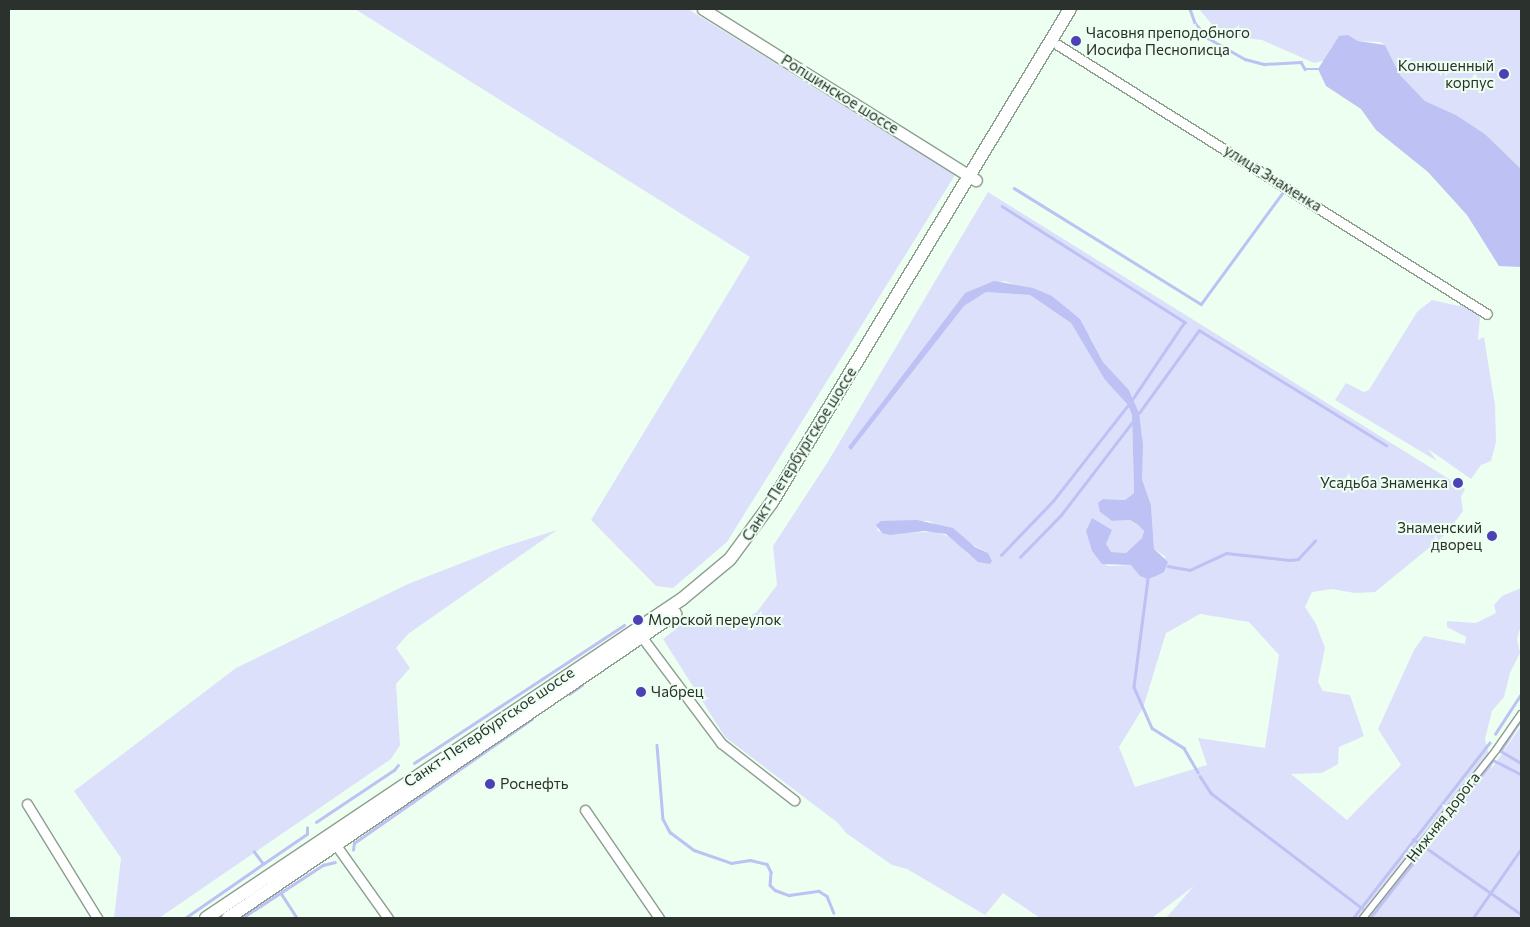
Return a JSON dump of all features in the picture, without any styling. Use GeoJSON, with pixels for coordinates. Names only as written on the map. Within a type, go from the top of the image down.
{"type":"FeatureCollection","features":[{"type":"Feature","properties":{"kind":"main road","name":"Ропшинское шоссе"},"geometry":{"type":"LineString","coordinates":[[703,9],[972,178]]}},
{"type":"Feature","properties":{"kind":"main road","name":"Санкт-Петербургское шоссе"},"geometry":{"type":"LineString","coordinates":[[206,918],[332,840],[641,636],[706,591],[735,565],[757,538],[972,178],[1070,9]]}},
{"type":"Feature","properties":{"kind":"main road","name":"Санкт-Петербургское шоссе"},"geometry":{"type":"LineString","coordinates":[[228,918],[332,840],[668,608],[730,559],[772,502],[972,178],[1080,9]]}},
{"type":"Feature","properties":{"kind":"street","name":"улица Знаменка"},"geometry":{"type":"LineString","coordinates":[[1058,44],[1487,314]]}},
{"type":"Feature","properties":{"kind":"street"},"geometry":{"type":"LineString","coordinates":[[641,636],[721,743],[794,800]]}},
{"type":"Feature","properties":{"kind":"street","name":"Нижняя дорога"},"geometry":{"type":"LineString","coordinates":[[1363,918],[1496,750],[1521,714]]}},
{"type":"Feature","properties":{"kind":"street"},"geometry":{"type":"LineString","coordinates":[[27,804],[97,918]]}},
{"type":"Feature","properties":{"kind":"street"},"geometry":{"type":"LineString","coordinates":[[585,810],[659,918]]}},
{"type":"Feature","properties":{"kind":"street"},"geometry":{"type":"LineString","coordinates":[[332,840],[388,918]]}},
{"type":"Feature","properties":{"kind":"shaded area"},"geometry":{"type":"Polygon","coordinates":[[[355,9],[688,9],[955,175],[727,542],[673,588],[656,586],[591,520],[750,257],[355,9]]]}},
{"type":"Feature","properties":{"kind":"shaded area"},"geometry":{"type":"Polygon","coordinates":[[[1199,9],[1521,9],[1521,169],[1485,134],[1456,115],[1425,101],[1400,75],[1385,45],[1380,42],[1358,41],[1348,35],[1331,48],[1326,60],[1314,63],[1262,40],[1231,36],[1214,27],[1199,9]]]}},
{"type":"Feature","properties":{"kind":"shaded area"},"geometry":{"type":"Polygon","coordinates":[[[988,192],[1465,489],[1461,497],[1463,511],[1446,534],[1375,592],[1355,593],[1332,589],[1312,592],[1305,607],[1316,624],[1325,648],[1318,682],[1323,691],[1350,695],[1364,736],[1339,747],[1338,764],[1322,773],[1291,774],[1347,820],[1401,765],[1378,729],[1414,650],[1424,636],[1465,644],[1466,637],[1447,627],[1447,621],[1476,623],[1496,613],[1494,605],[1502,596],[1521,588],[1521,625],[1517,639],[1520,653],[1510,673],[1504,697],[1492,711],[1485,739],[1492,768],[1521,726],[1521,918],[1166,918],[1194,886],[1152,918],[1040,918],[1003,893],[985,915],[907,869],[892,865],[846,833],[838,823],[725,737],[663,639],[691,617],[718,626],[736,623],[757,612],[777,585],[773,546],[829,460],[988,192]],[[1004,281],[965,293],[848,447],[964,306],[986,292],[1030,295],[1071,323],[1105,380],[1128,405],[1132,415],[1134,493],[1125,500],[1104,499],[1100,512],[1112,521],[1130,520],[1137,524],[1144,531],[1142,538],[1126,553],[1110,552],[1106,544],[1112,530],[1086,531],[1092,551],[1108,566],[1132,565],[1140,576],[1166,557],[1154,549],[1151,505],[1142,479],[1142,435],[1134,400],[1129,390],[1103,362],[1090,337],[1064,306],[1052,296],[1004,281]],[[881,521],[877,530],[882,533],[936,532],[953,538],[970,556],[988,553],[929,521],[881,521]],[[1200,614],[1166,633],[1143,708],[1119,747],[1135,787],[1207,765],[1198,738],[1265,748],[1279,655],[1249,622],[1200,614]]]}},
{"type":"Feature","properties":{"kind":"shaded area"},"geometry":{"type":"Polygon","coordinates":[[[1466,298],[1474,299],[1481,306],[1478,340],[1484,337],[1495,405],[1496,442],[1491,461],[1481,465],[1471,479],[1428,449],[1437,461],[1335,400],[1346,383],[1364,392],[1369,390],[1417,312],[1432,300],[1459,306],[1466,298]]]}},
{"type":"Feature","properties":{"kind":"shaded area"},"geometry":{"type":"Polygon","coordinates":[[[557,530],[408,634],[396,648],[410,668],[396,684],[400,745],[391,759],[159,918],[114,918],[121,858],[74,791],[236,668],[408,584],[503,547],[557,530]]]}},
{"type":"Feature","properties":{"kind":"water"},"geometry":{"type":"Polygon","coordinates":[[[1348,35],[1358,41],[1385,45],[1400,75],[1425,101],[1456,115],[1485,134],[1521,169],[1521,267],[1499,266],[1467,215],[1428,172],[1376,130],[1361,109],[1326,86],[1318,69],[1339,36],[1348,35]]]}},
{"type":"Feature","properties":{"kind":"water"},"geometry":{"type":"Polygon","coordinates":[[[994,281],[1033,288],[1052,296],[1080,319],[1103,362],[1129,390],[1139,413],[1143,445],[1142,479],[1151,505],[1154,549],[1168,562],[1164,572],[1148,579],[1140,576],[1131,565],[1102,564],[1092,551],[1086,531],[1092,518],[1112,530],[1106,544],[1111,552],[1126,553],[1142,538],[1144,531],[1137,524],[1130,520],[1112,521],[1100,512],[1098,503],[1103,499],[1125,500],[1134,493],[1132,415],[1128,405],[1105,380],[1071,323],[1030,295],[986,292],[964,306],[851,450],[848,447],[965,293],[994,281]]]}},
{"type":"Feature","properties":{"kind":"water"},"geometry":{"type":"Polygon","coordinates":[[[917,520],[953,528],[975,547],[988,553],[992,561],[990,564],[978,562],[946,534],[924,531],[890,535],[882,533],[876,525],[881,521],[917,520]]]}},
{"type":"Feature","properties":{"kind":"waterway"},"geometry":{"type":"LineString","coordinates":[[1190,9],[1195,23],[1208,38],[1245,59],[1264,64],[1301,62],[1305,69],[1318,69]]}},
{"type":"Feature","properties":{"kind":"waterway"},"geometry":{"type":"LineString","coordinates":[[1014,188],[1201,304],[1283,192]]}},
{"type":"Feature","properties":{"kind":"waterway"},"geometry":{"type":"LineString","coordinates":[[1002,206],[1185,322],[1133,399]]}},
{"type":"Feature","properties":{"kind":"waterway"},"geometry":{"type":"LineString","coordinates":[[1139,413],[1199,330],[1386,445]]}},
{"type":"Feature","properties":{"kind":"waterway"},"geometry":{"type":"LineString","coordinates":[[1001,555],[1053,501],[1128,405]]}},
{"type":"Feature","properties":{"kind":"waterway"},"geometry":{"type":"LineString","coordinates":[[1020,557],[1061,515],[1133,421]]}},
{"type":"Feature","properties":{"kind":"waterway"},"geometry":{"type":"LineString","coordinates":[[1168,566],[1190,570],[1226,553],[1290,560],[1298,559],[1315,541]]}},
{"type":"Feature","properties":{"kind":"waterway"},"geometry":{"type":"LineString","coordinates":[[1148,579],[1134,687],[1152,728],[1184,748],[1198,772]]}},
{"type":"Feature","properties":{"kind":"waterway"},"geometry":{"type":"LineString","coordinates":[[414,763],[624,625]]}},
{"type":"Feature","properties":{"kind":"waterway"},"geometry":{"type":"LineString","coordinates":[[569,694],[582,685]]}},
{"type":"Feature","properties":{"kind":"waterway"},"geometry":{"type":"LineString","coordinates":[[1495,734],[1521,694]]}},
{"type":"Feature","properties":{"kind":"waterway"},"geometry":{"type":"LineString","coordinates":[[353,850],[354,843],[532,719]]}},
{"type":"Feature","properties":{"kind":"waterway"},"geometry":{"type":"LineString","coordinates":[[1521,720],[1501,751],[1521,763]]}},
{"type":"Feature","properties":{"kind":"waterway"},"geometry":{"type":"LineString","coordinates":[[1353,918],[1489,743]]}},
{"type":"Feature","properties":{"kind":"waterway"},"geometry":{"type":"LineString","coordinates":[[657,745],[663,819],[670,832],[694,850],[731,863],[750,860],[767,864],[771,872],[770,885],[775,890],[789,895],[819,891],[827,896],[834,913]]}},
{"type":"Feature","properties":{"kind":"waterway"},"geometry":{"type":"LineString","coordinates":[[1370,918],[1493,760],[1521,774]]}},
{"type":"Feature","properties":{"kind":"waterway"},"geometry":{"type":"LineString","coordinates":[[316,822],[394,770],[398,765]]}},
{"type":"Feature","properties":{"kind":"waterway"},"geometry":{"type":"LineString","coordinates":[[1200,776],[1211,793],[1362,908]]}},
{"type":"Feature","properties":{"kind":"waterway"},"geometry":{"type":"LineString","coordinates":[[263,864],[307,834],[307,828]]}},
{"type":"Feature","properties":{"kind":"waterway"},"geometry":{"type":"LineString","coordinates":[[1413,839],[1418,842]]}},
{"type":"Feature","properties":{"kind":"waterway"},"geometry":{"type":"LineString","coordinates":[[1425,847],[1521,914]]}},
{"type":"Feature","properties":{"kind":"waterway"},"geometry":{"type":"LineString","coordinates":[[1473,918],[1521,849]]}},
{"type":"Feature","properties":{"kind":"waterway"},"geometry":{"type":"LineString","coordinates":[[185,918],[263,864],[254,852]]}},
{"type":"Feature","properties":{"kind":"waterway"},"geometry":{"type":"LineString","coordinates":[[242,918],[323,865],[335,862]]}},
{"type":"Feature","properties":{"kind":"waterway"},"geometry":{"type":"LineString","coordinates":[[281,893],[297,918]]}},
{"type":"Feature","properties":{"kind":"place","name":"Часовня преподобного Иосифа Песнописца"},"geometry":{"type":"Point","coordinates":[1076,41]}},
{"type":"Feature","properties":{"kind":"place","name":"Конюшенный корпус"},"geometry":{"type":"Point","coordinates":[1504,74]}},
{"type":"Feature","properties":{"kind":"place","name":"Усадьба Знаменка"},"geometry":{"type":"Point","coordinates":[1458,483]}},
{"type":"Feature","properties":{"kind":"place","name":"Знаменский дворец"},"geometry":{"type":"Point","coordinates":[1492,536]}},
{"type":"Feature","properties":{"kind":"place","name":"Морской переулок"},"geometry":{"type":"Point","coordinates":[638,620]}},
{"type":"Feature","properties":{"kind":"place","name":"Чабрец"},"geometry":{"type":"Point","coordinates":[641,692]}},
{"type":"Feature","properties":{"kind":"place","name":"Роснефть"},"geometry":{"type":"Point","coordinates":[490,784]}}]}
